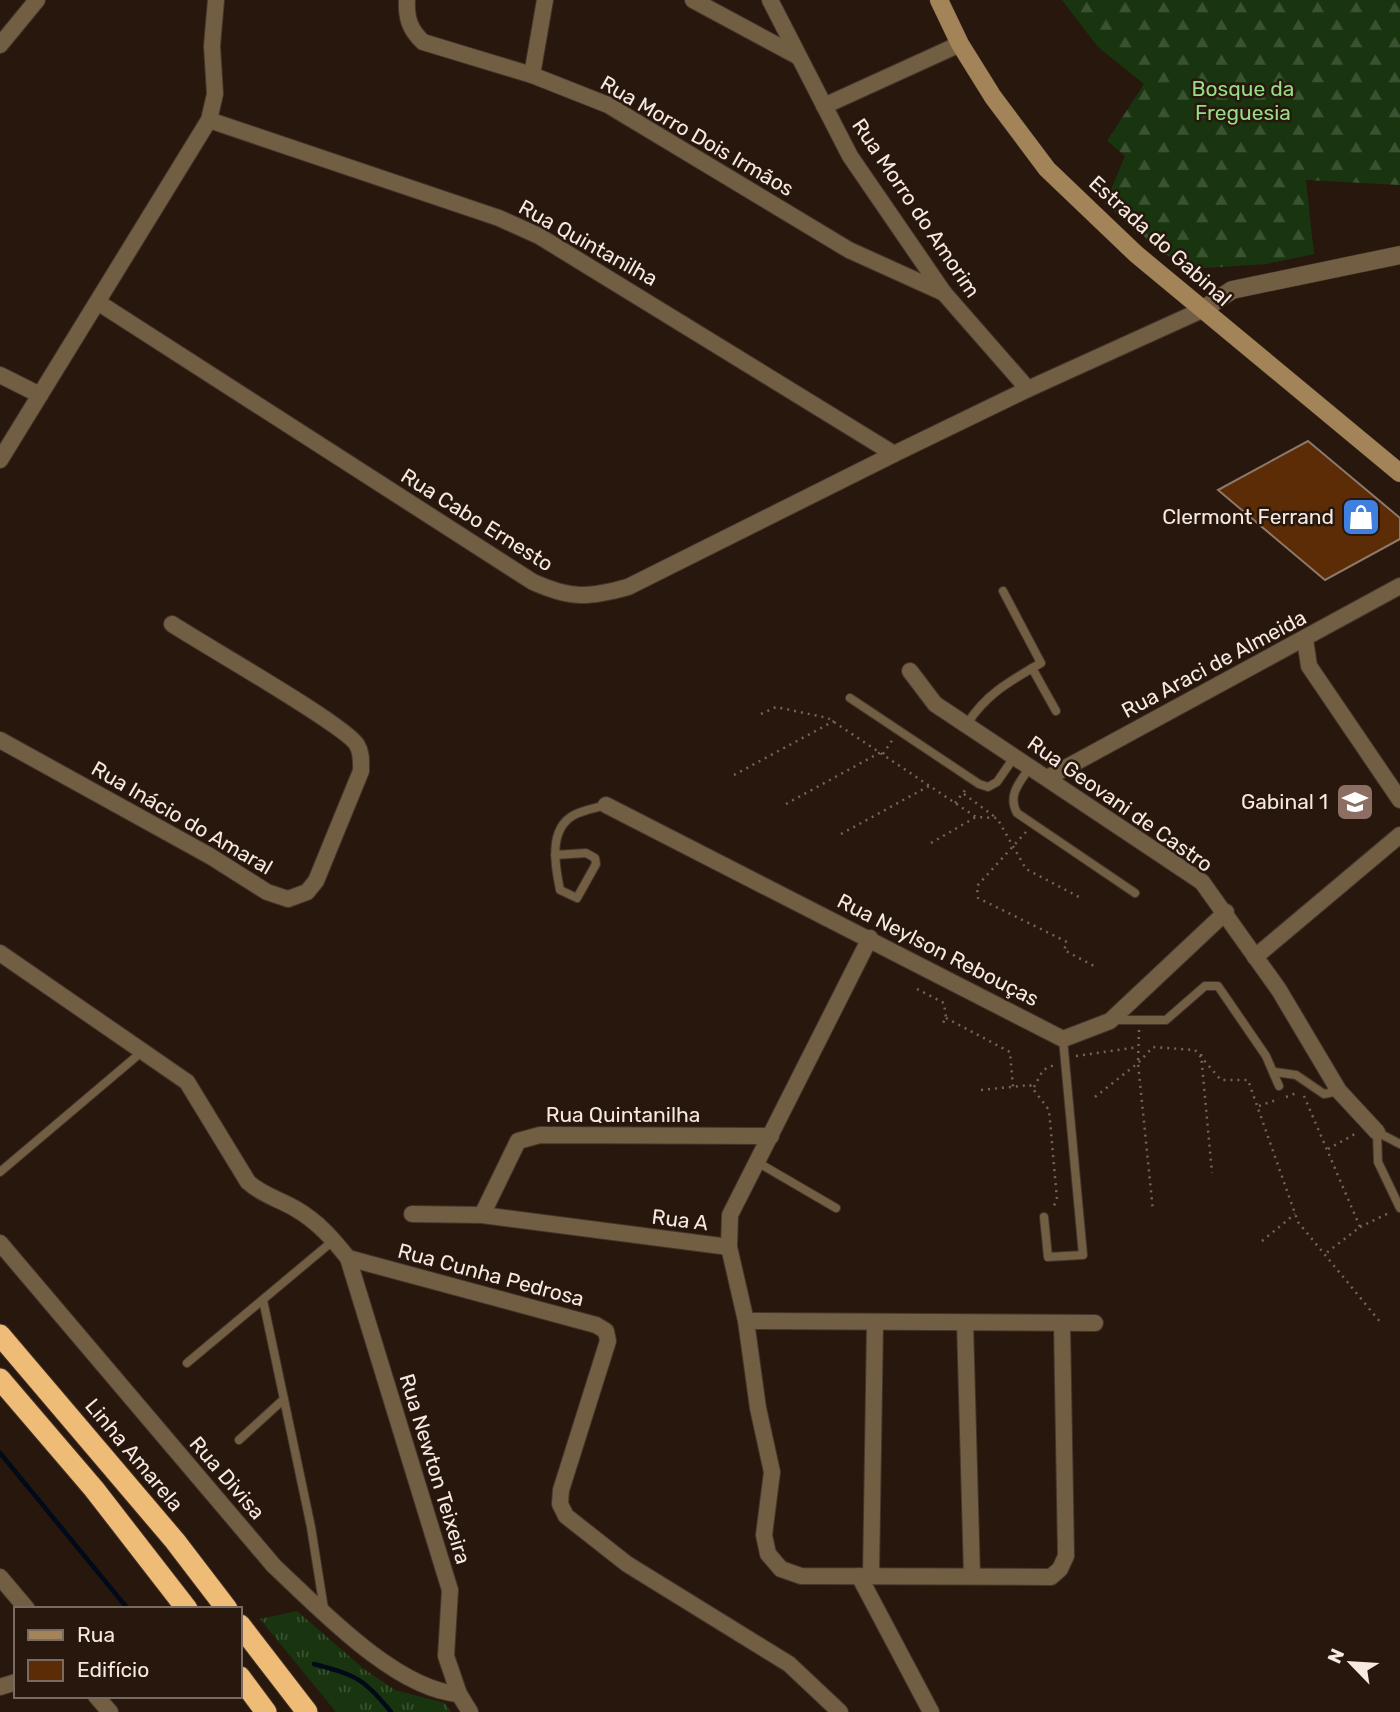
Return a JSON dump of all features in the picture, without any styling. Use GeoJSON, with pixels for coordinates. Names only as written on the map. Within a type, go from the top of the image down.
{"type":"FeatureCollection","features":[{"type":"Feature","properties":{"kind":"highway","name":"Linha Amarela"},"geometry":{"type":"LineString","coordinates":[[0,1335],[175,1541],[225,1607]]}},
{"type":"Feature","properties":{"kind":"highway"},"geometry":{"type":"LineString","coordinates":[[0,1379],[94,1489],[185,1607]]}},
{"type":"Feature","properties":{"kind":"highway"},"geometry":{"type":"LineString","coordinates":[[242,1628],[307,1712]]}},
{"type":"Feature","properties":{"kind":"highway"},"geometry":{"type":"LineString","coordinates":[[242,1681],[266,1712]]}},
{"type":"Feature","properties":{"kind":"main road","name":"Estrada do Gabinal"},"geometry":{"type":"LineString","coordinates":[[939,0],[960,44],[993,96],[1047,169],[1136,254],[1400,473]]}},
{"type":"Feature","properties":{"kind":"street"},"geometry":{"type":"LineString","coordinates":[[0,44],[37,0]]}},
{"type":"Feature","properties":{"kind":"street"},"geometry":{"type":"LineString","coordinates":[[0,460],[99,303],[209,120],[215,94],[212,46],[216,0]]}},
{"type":"Feature","properties":{"kind":"street","name":"Rua Morro Dois Irmãos"},"geometry":{"type":"LineString","coordinates":[[407,0],[406,12],[412,32],[423,42],[532,75],[608,105],[849,250],[944,293]]}},
{"type":"Feature","properties":{"kind":"street"},"geometry":{"type":"LineString","coordinates":[[532,75],[545,0]]}},
{"type":"Feature","properties":{"kind":"street"},"geometry":{"type":"LineString","coordinates":[[693,0],[800,57]]}},
{"type":"Feature","properties":{"kind":"street","name":"Rua Morro do Amorim"},"geometry":{"type":"LineString","coordinates":[[770,0],[850,156],[944,293],[1028,388]]}},
{"type":"Feature","properties":{"kind":"street"},"geometry":{"type":"LineString","coordinates":[[824,106],[960,44]]}},
{"type":"Feature","properties":{"kind":"street","name":"Rua Quintanilha"},"geometry":{"type":"LineString","coordinates":[[209,120],[499,218],[539,236],[894,454]]}},
{"type":"Feature","properties":{"kind":"street"},"geometry":{"type":"LineString","coordinates":[[894,454],[1028,388],[1202,310],[1232,290],[1400,255]]}},
{"type":"Feature","properties":{"kind":"street","name":"Rua Cabo Ernesto"},"geometry":{"type":"LineString","coordinates":[[99,303],[533,582],[563,595],[592,597],[628,587],[894,454]]}},
{"type":"Feature","properties":{"kind":"street"},"geometry":{"type":"LineString","coordinates":[[0,375],[40,395]]}},
{"type":"Feature","properties":{"kind":"street","name":"Rua Araci de Almeida"},"geometry":{"type":"LineString","coordinates":[[1046,778],[1400,586]]}},
{"type":"Feature","properties":{"kind":"street","name":"Rua Inácio do Amaral"},"geometry":{"type":"LineString","coordinates":[[0,740],[210,856],[267,891],[288,899],[307,892],[316,881],[361,771],[357,743],[330,722],[172,624]]}},
{"type":"Feature","properties":{"kind":"street"},"geometry":{"type":"LineString","coordinates":[[1305,639],[1309,666],[1400,800]]}},
{"type":"Feature","properties":{"kind":"street"},"geometry":{"type":"LineString","coordinates":[[1278,654],[1309,666]]}},
{"type":"Feature","properties":{"kind":"street","name":"Rua Geovani de Castro"},"geometry":{"type":"LineString","coordinates":[[911,671],[935,704],[1202,882],[1226,912],[1279,990],[1339,1091],[1372,1127]]}},
{"type":"Feature","properties":{"kind":"street","name":"Rua Neylson Rebouças"},"geometry":{"type":"LineString","coordinates":[[606,804],[1063,1039]]}},
{"type":"Feature","properties":{"kind":"street"},"geometry":{"type":"LineString","coordinates":[[1255,957],[1400,835]]}},
{"type":"Feature","properties":{"kind":"street"},"geometry":{"type":"LineString","coordinates":[[1063,1039],[1110,1021],[1226,912]]}},
{"type":"Feature","properties":{"kind":"street","name":"Rua A"},"geometry":{"type":"LineString","coordinates":[[412,1214],[482,1216],[729,1247],[730,1215],[870,939]]}},
{"type":"Feature","properties":{"kind":"street"},"geometry":{"type":"LineString","coordinates":[[0,953],[187,1082],[248,1182],[259,1192],[295,1208],[324,1228],[348,1258]]}},
{"type":"Feature","properties":{"kind":"street","name":"Rua Quintanilha"},"geometry":{"type":"LineString","coordinates":[[482,1216],[518,1141],[540,1135],[771,1136]]}},
{"type":"Feature","properties":{"kind":"street","name":"Rua Divisa"},"geometry":{"type":"LineString","coordinates":[[0,1243],[274,1566],[325,1615],[402,1674],[429,1689],[459,1694]]}},
{"type":"Feature","properties":{"kind":"street"},"geometry":{"type":"LineString","coordinates":[[729,1247],[746,1321],[758,1408],[772,1472],[764,1535],[768,1554],[781,1569],[801,1576],[1051,1577],[1060,1570],[1066,1556],[1062,1324]]}},
{"type":"Feature","properties":{"kind":"street","name":"Rua Newton Teixeira"},"geometry":{"type":"LineString","coordinates":[[348,1258],[450,1590],[446,1657],[459,1694],[470,1712]]}},
{"type":"Feature","properties":{"kind":"street","name":"Rua Cunha Pedrosa"},"geometry":{"type":"LineString","coordinates":[[348,1258],[596,1325],[606,1331],[608,1341],[561,1490],[561,1504],[566,1516],[627,1564],[789,1664],[840,1712]]}},
{"type":"Feature","properties":{"kind":"street"},"geometry":{"type":"LineString","coordinates":[[746,1321],[1094,1323]]}},
{"type":"Feature","properties":{"kind":"street"},"geometry":{"type":"LineString","coordinates":[[875,1323],[865,1576],[931,1712]]}},
{"type":"Feature","properties":{"kind":"street"},"geometry":{"type":"LineString","coordinates":[[965,1323],[972,1576]]}},
{"type":"Feature","properties":{"kind":"street"},"geometry":{"type":"LineString","coordinates":[[0,1577],[25,1607]]}},
{"type":"Feature","properties":{"kind":"street"},"geometry":{"type":"LineString","coordinates":[[98,1698],[110,1712]]}},
{"type":"Feature","properties":{"kind":"lane"},"geometry":{"type":"LineString","coordinates":[[967,724],[979,705],[998,687],[1041,663],[1003,591]]}},
{"type":"Feature","properties":{"kind":"lane"},"geometry":{"type":"LineString","coordinates":[[1032,668],[1056,711]]}},
{"type":"Feature","properties":{"kind":"lane"},"geometry":{"type":"LineString","coordinates":[[850,698],[979,784],[988,787],[997,782],[1015,756]]}},
{"type":"Feature","properties":{"kind":"lane"},"geometry":{"type":"LineString","coordinates":[[1030,767],[1014,792],[1012,804],[1017,813],[1135,893]]}},
{"type":"Feature","properties":{"kind":"lane"},"geometry":{"type":"LineString","coordinates":[[555,855],[586,853],[596,858],[596,864],[577,898],[560,890],[555,855],[559,831],[573,815],[606,804]]}},
{"type":"Feature","properties":{"kind":"lane"},"geometry":{"type":"LineString","coordinates":[[1110,1021],[1166,1020],[1205,986],[1218,986],[1275,1072],[1279,1086]]}},
{"type":"Feature","properties":{"kind":"lane"},"geometry":{"type":"LineString","coordinates":[[1044,1217],[1048,1257],[1083,1255],[1063,1039]]}},
{"type":"Feature","properties":{"kind":"lane"},"geometry":{"type":"LineString","coordinates":[[0,1172],[144,1050]]}},
{"type":"Feature","properties":{"kind":"lane"},"geometry":{"type":"LineString","coordinates":[[1275,1072],[1296,1075],[1324,1094],[1339,1091]]}},
{"type":"Feature","properties":{"kind":"lane"},"geometry":{"type":"LineString","coordinates":[[1372,1127],[1400,1144]]}},
{"type":"Feature","properties":{"kind":"lane"},"geometry":{"type":"LineString","coordinates":[[1372,1127],[1378,1162],[1399,1207]]}},
{"type":"Feature","properties":{"kind":"lane"},"geometry":{"type":"LineString","coordinates":[[757,1162],[836,1208]]}},
{"type":"Feature","properties":{"kind":"lane"},"geometry":{"type":"LineString","coordinates":[[187,1363],[334,1240]]}},
{"type":"Feature","properties":{"kind":"lane"},"geometry":{"type":"LineString","coordinates":[[263,1300],[312,1527],[325,1615]]}},
{"type":"Feature","properties":{"kind":"lane"},"geometry":{"type":"LineString","coordinates":[[239,1440],[284,1399]]}},
{"type":"Feature","properties":{"kind":"path"},"geometry":{"type":"LineString","coordinates":[[761,714],[776,707],[834,721],[976,817]]}},
{"type":"Feature","properties":{"kind":"path"},"geometry":{"type":"LineString","coordinates":[[734,775],[834,721]]}},
{"type":"Feature","properties":{"kind":"path"},"geometry":{"type":"LineString","coordinates":[[786,804],[882,753],[899,731]]}},
{"type":"Feature","properties":{"kind":"path"},"geometry":{"type":"LineString","coordinates":[[841,834],[929,786]]}},
{"type":"Feature","properties":{"kind":"path"},"geometry":{"type":"LineString","coordinates":[[956,803],[965,791],[995,817],[1026,869],[1081,898]]}},
{"type":"Feature","properties":{"kind":"path"},"geometry":{"type":"LineString","coordinates":[[931,844],[976,817],[995,817]]}},
{"type":"Feature","properties":{"kind":"path"},"geometry":{"type":"LineString","coordinates":[[1025,827],[1026,832],[1014,848],[977,886],[978,898],[1067,942],[1064,950],[1094,966]]}},
{"type":"Feature","properties":{"kind":"path"},"geometry":{"type":"LineString","coordinates":[[917,989],[942,1000],[946,1018],[943,1023]]}},
{"type":"Feature","properties":{"kind":"path"},"geometry":{"type":"LineString","coordinates":[[946,1018],[1010,1052],[1013,1087]]}},
{"type":"Feature","properties":{"kind":"path"},"geometry":{"type":"LineString","coordinates":[[1140,1020],[1138,1063],[1153,1212]]}},
{"type":"Feature","properties":{"kind":"path"},"geometry":{"type":"LineString","coordinates":[[1033,1089],[1043,1070],[1065,1058],[1138,1047]]}},
{"type":"Feature","properties":{"kind":"path"},"geometry":{"type":"LineString","coordinates":[[1095,1097],[1138,1063],[1153,1047],[1195,1050],[1221,1080],[1248,1080],[1298,1222],[1381,1322]]}},
{"type":"Feature","properties":{"kind":"path"},"geometry":{"type":"LineString","coordinates":[[1200,1054],[1212,1173]]}},
{"type":"Feature","properties":{"kind":"path"},"geometry":{"type":"LineString","coordinates":[[981,1090],[1030,1085],[1049,1110],[1057,1204],[1044,1217]]}},
{"type":"Feature","properties":{"kind":"path"},"geometry":{"type":"LineString","coordinates":[[1259,1106],[1302,1093],[1360,1227]]}},
{"type":"Feature","properties":{"kind":"path"},"geometry":{"type":"LineString","coordinates":[[1328,1149],[1372,1127]]}},
{"type":"Feature","properties":{"kind":"path"},"geometry":{"type":"LineString","coordinates":[[1325,1254],[1360,1227],[1384,1218],[1399,1207]]}},
{"type":"Feature","properties":{"kind":"path"},"geometry":{"type":"LineString","coordinates":[[1262,1241],[1295,1214]]}},
{"type":"Feature","properties":{"kind":"green space","name":"Bosque da Freguesia"},"geometry":{"type":"Polygon","coordinates":[[[1062,0],[1400,0],[1400,185],[1306,180],[1314,254],[1267,264],[1190,269],[1164,253],[1105,204],[1125,156],[1107,141],[1144,84],[1098,47],[1062,0]]]}},
{"type":"Feature","properties":{"kind":"green space"},"geometry":{"type":"Polygon","coordinates":[[[297,1611],[364,1669],[395,1690],[445,1703],[451,1712],[336,1712],[260,1619],[297,1611]]]}},
{"type":"Feature","properties":{"kind":"building"},"geometry":{"type":"Polygon","coordinates":[[[1308,441],[1400,518],[1400,539],[1325,580],[1218,490],[1308,441]]]}},
{"type":"Feature","properties":{"kind":"waterway"},"geometry":{"type":"LineString","coordinates":[[0,1453],[126,1607]]}},
{"type":"Feature","properties":{"kind":"waterway"},"geometry":{"type":"LineString","coordinates":[[314,1664],[358,1679],[391,1712]]}},
{"type":"Feature","properties":{"kind":"place","name":"Clermont Ferrand"},"geometry":{"type":"Point","coordinates":[1361,517]}},
{"type":"Feature","properties":{"kind":"place","name":"Gabinal 1"},"geometry":{"type":"Point","coordinates":[1355,802]}}]}
